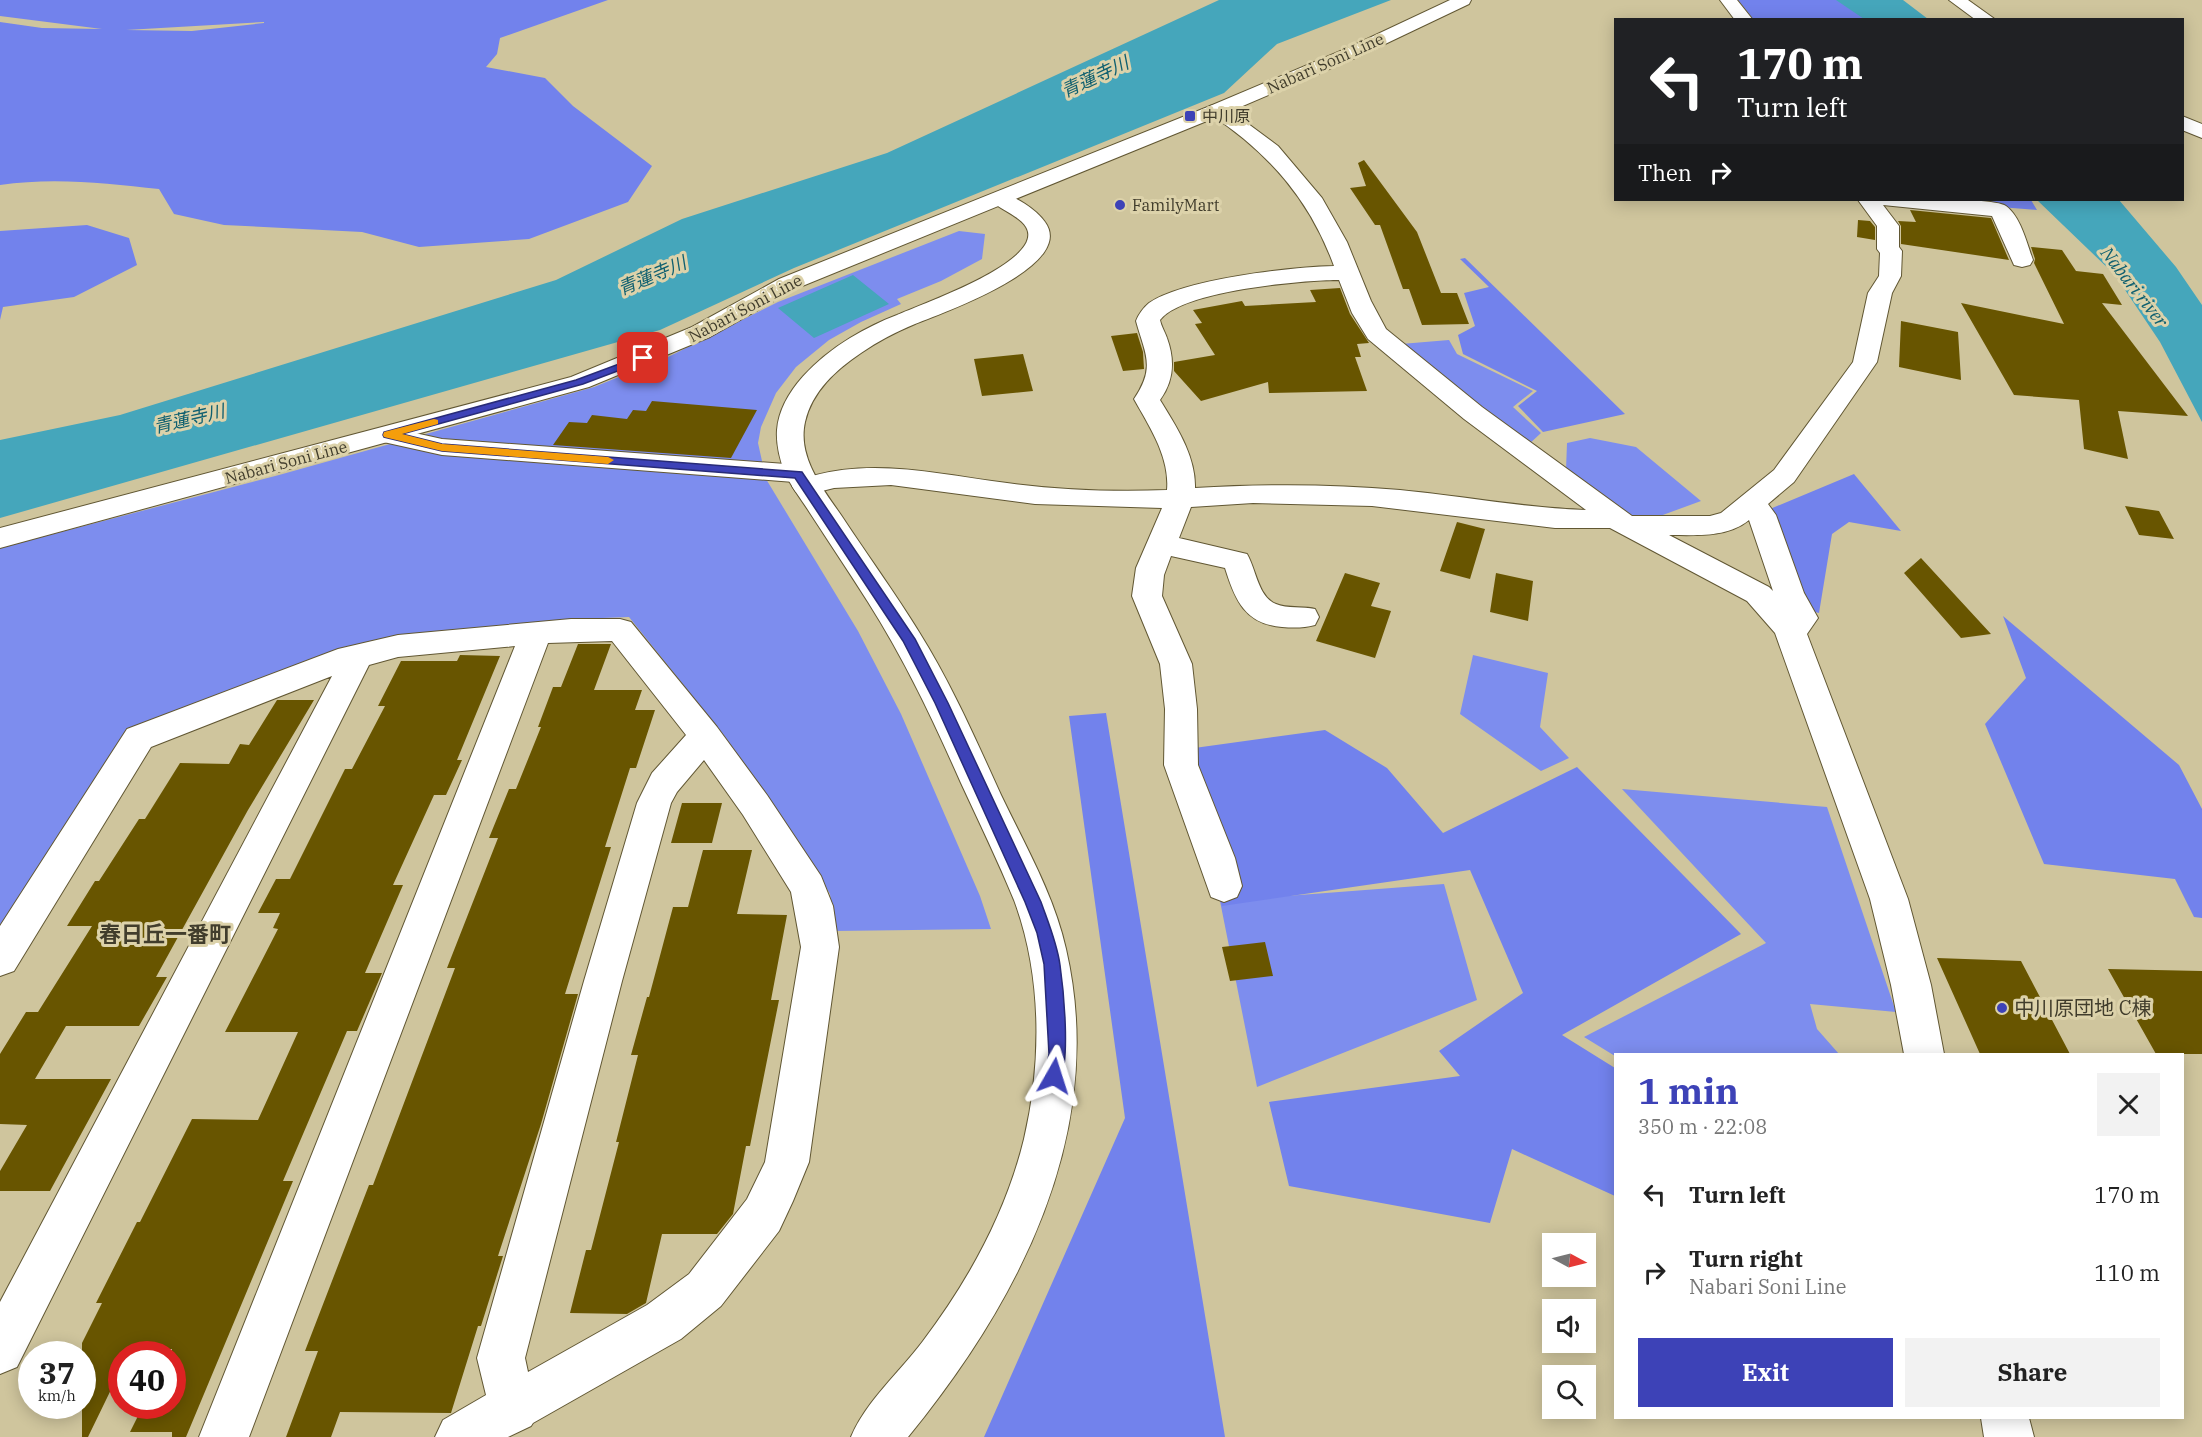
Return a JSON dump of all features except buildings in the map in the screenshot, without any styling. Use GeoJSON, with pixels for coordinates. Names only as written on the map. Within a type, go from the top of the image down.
{"type":"FeatureCollection","features":[{"type":"Feature","properties":{"kind":"street","name":"Nabari Soni Line"},"geometry":{"type":"LineString","coordinates":[[0,538],[580,382],[626,365],[701,332],[787,284],[1217,110],[1356,51],[1463,0]]}},
{"type":"Feature","properties":{"kind":"street"},"geometry":{"type":"LineString","coordinates":[[1728,0],[1743,18]]}},
{"type":"Feature","properties":{"kind":"street"},"geometry":{"type":"LineString","coordinates":[[1957,0],[1985,18]]}},
{"type":"Feature","properties":{"kind":"street"},"geometry":{"type":"LineString","coordinates":[[1217,110],[1268,147],[1305,186],[1336,241],[1365,319],[1377,334],[1473,413],[1621,521],[1758,594],[1779,615],[1790,631],[1889,899],[1911,985],[1924,1053]]}},
{"type":"Feature","properties":{"kind":"street"},"geometry":{"type":"LineString","coordinates":[[2184,123],[2202,132]]}},
{"type":"Feature","properties":{"kind":"street"},"geometry":{"type":"LineString","coordinates":[[876,1437],[930,1374],[996,1271],[1034,1178],[1047,1121],[1057,1054],[1052,964],[1045,933],[1033,902],[937,694],[908,639],[802,480],[792,442],[791,425],[800,403],[822,372],[854,347],[1025,261],[1035,250],[1039,238],[1037,227],[1029,218],[1001,199]]}},
{"type":"Feature","properties":{"kind":"street"},"geometry":{"type":"LineString","coordinates":[[388,435],[442,447],[802,480],[871,475],[999,492],[1125,499],[1251,494],[1373,498],[1580,519],[1710,526],[1731,520],[1784,476],[1865,362],[1880,293],[1890,276],[1891,251],[1888,249],[1888,225],[1869,201]]}},
{"type":"Feature","properties":{"kind":"street"},"geometry":{"type":"LineString","coordinates":[[1899,201],[1998,210],[2005,218],[2022,260]]}},
{"type":"Feature","properties":{"kind":"street"},"geometry":{"type":"LineString","coordinates":[[1224,886],[1217,858],[1181,765],[1181,709],[1176,664],[1147,596],[1146,584],[1179,498],[1181,476],[1166,433],[1147,399],[1154,393],[1161,377],[1157,343],[1148,321],[1152,310],[1194,294],[1256,280],[1335,272],[1348,273]]}},
{"type":"Feature","properties":{"kind":"street"},"geometry":{"type":"LineString","coordinates":[[1752,502],[1762,515],[1789,593],[1803,618],[1790,631]]}},
{"type":"Feature","properties":{"kind":"street"},"geometry":{"type":"LineString","coordinates":[[1161,544],[1237,561],[1254,601],[1259,607],[1269,614],[1304,617]]}},
{"type":"Feature","properties":{"kind":"street"},"geometry":{"type":"LineString","coordinates":[[0,959],[139,738],[321,668],[398,646],[571,630],[620,630],[705,736],[761,814],[808,887],[814,906],[820,947],[787,1162],[763,1215],[705,1290],[664,1322],[460,1437]]}},
{"type":"Feature","properties":{"kind":"street"},"geometry":{"type":"LineString","coordinates":[[224,1437],[536,633]]}},
{"type":"Feature","properties":{"kind":"street"},"geometry":{"type":"LineString","coordinates":[[0,1350],[358,656]]}},
{"type":"Feature","properties":{"kind":"street"},"geometry":{"type":"LineString","coordinates":[[513,1409],[501,1358],[603,981],[654,803],[664,783],[705,736]]}},
{"type":"Feature","properties":{"kind":"street"},"geometry":{"type":"LineString","coordinates":[[2005,1419],[2009,1437]]}},
{"type":"Feature","properties":{"kind":"shaded area"},"geometry":{"type":"Polygon","coordinates":[[[0,0],[608,0],[500,38],[497,54],[486,67],[545,78],[573,106],[652,166],[628,202],[529,239],[419,247],[362,232],[224,225],[174,214],[159,189],[59,181],[0,185],[0,22],[42,28],[102,29],[0,16],[0,0]],[[264,22],[126,30],[192,31],[264,23],[264,22]]]}},
{"type":"Feature","properties":{"kind":"shaded area"},"geometry":{"type":"Polygon","coordinates":[[[1738,0],[1859,0],[1886,18],[1752,18],[1738,0]]]}},
{"type":"Feature","properties":{"kind":"shaded area"},"geometry":{"type":"Polygon","coordinates":[[[1925,201],[2032,201],[2037,210],[1925,201]]]}},
{"type":"Feature","properties":{"kind":"shaded area"},"geometry":{"type":"Polygon","coordinates":[[[87,225],[129,238],[137,265],[74,297],[3,307],[0,320],[0,231],[87,225]]]}},
{"type":"Feature","properties":{"kind":"shaded area"},"geometry":{"type":"Polygon","coordinates":[[[959,231],[985,234],[982,259],[941,281],[897,299],[901,304],[829,340],[796,367],[776,393],[761,427],[758,443],[766,479],[858,631],[901,714],[980,896],[991,929],[834,931],[830,894],[802,847],[726,738],[629,617],[576,619],[395,638],[134,728],[0,931],[0,548],[279,475],[594,387],[668,357],[778,302],[959,231]]]}},
{"type":"Feature","properties":{"kind":"shaded area"},"geometry":{"type":"Polygon","coordinates":[[[1465,258],[1625,414],[1543,432],[1518,406],[1537,391],[1463,354],[1458,335],[1475,326],[1464,293],[1489,287],[1460,259],[1465,258]]]}},
{"type":"Feature","properties":{"kind":"shaded area"},"geometry":{"type":"Polygon","coordinates":[[[1449,340],[1457,354],[1533,391],[1513,407],[1541,433],[1527,446],[1401,344],[1449,340]]]}},
{"type":"Feature","properties":{"kind":"shaded area"},"geometry":{"type":"Polygon","coordinates":[[[1590,438],[1636,447],[1701,501],[1630,527],[1566,470],[1567,443],[1590,438]]]}},
{"type":"Feature","properties":{"kind":"shaded area"},"geometry":{"type":"Polygon","coordinates":[[[1854,474],[1901,531],[1849,522],[1832,534],[1819,613],[1807,610],[1770,509],[1854,474]]]}},
{"type":"Feature","properties":{"kind":"shaded area"},"geometry":{"type":"Polygon","coordinates":[[[2003,616],[2179,765],[2202,809],[2202,918],[2194,917],[2175,879],[2044,864],[1985,724],[2026,678],[2003,616]]]}},
{"type":"Feature","properties":{"kind":"shaded area"},"geometry":{"type":"Polygon","coordinates":[[[1473,655],[1548,673],[1540,727],[1569,758],[1541,771],[1460,714],[1473,655]]]}},
{"type":"Feature","properties":{"kind":"shaded area"},"geometry":{"type":"Polygon","coordinates":[[[1106,713],[1225,1437],[984,1437],[1125,1118],[1069,716],[1106,713]]]}},
{"type":"Feature","properties":{"kind":"shaded area"},"geometry":{"type":"Polygon","coordinates":[[[1325,730],[1387,768],[1443,833],[1577,767],[1741,934],[1562,1035],[1614,1067],[1614,1196],[1512,1149],[1490,1223],[1289,1186],[1269,1102],[1460,1076],[1439,1051],[1523,993],[1470,870],[1222,906],[1180,750],[1325,730]]]}},
{"type":"Feature","properties":{"kind":"shaded area"},"geometry":{"type":"Polygon","coordinates":[[[1622,789],[1827,807],[1896,1012],[1810,1004],[1817,1029],[1838,1053],[1614,1053],[1614,1055],[1584,1037],[1766,943],[1622,789]]]}},
{"type":"Feature","properties":{"kind":"shaded area"},"geometry":{"type":"Polygon","coordinates":[[[1444,884],[1477,1000],[1257,1087],[1220,901],[1444,884]]]}},
{"type":"Feature","properties":{"kind":"water","name":"青蓮寺川"},"geometry":{"type":"Polygon","coordinates":[[[1219,0],[1391,0],[1277,44],[1224,93],[794,268],[660,330],[0,518],[0,440],[120,415],[556,280],[682,219],[887,153],[1219,0]]]}},
{"type":"Feature","properties":{"kind":"water"},"geometry":{"type":"Polygon","coordinates":[[[1836,0],[1903,0],[1927,18],[1863,18],[1836,0]]]}},
{"type":"Feature","properties":{"kind":"water","name":"Nabari river"},"geometry":{"type":"Polygon","coordinates":[[[2038,201],[2120,201],[2176,267],[2202,305],[2202,422],[2160,342],[2115,275],[2038,201]]]}},
{"type":"Feature","properties":{"kind":"water"},"geometry":{"type":"Polygon","coordinates":[[[853,275],[889,304],[814,338],[778,308],[853,275]]]}},
{"type":"Feature","properties":{"kind":"slow traffic"},"geometry":{"type":"LineString","coordinates":[[434,422],[388,435],[442,447],[608,460]]}},
{"type":"Feature","properties":{"kind":"place","name":"中川原"},"geometry":{"type":"Point","coordinates":[1190,116]}},
{"type":"Feature","properties":{"kind":"place","name":"FamilyMart"},"geometry":{"type":"Point","coordinates":[1120,205]}},
{"type":"Feature","properties":{"kind":"place","name":"中川原団地 C棟"},"geometry":{"type":"Point","coordinates":[2002,1008]}},
{"type":"Feature","properties":{"kind":"district","name":"春日丘一番町"},"geometry":{"type":"Point","coordinates":[165,934]}},
{"type":"Feature","properties":{"kind":"route"},"geometry":{"type":"LineString","coordinates":[[643,358],[580,382],[388,435],[442,447],[798,474],[908,639],[942,703],[964,756],[1033,902],[1045,933],[1052,964],[1057,1054],[1054,1076]]}}]}
